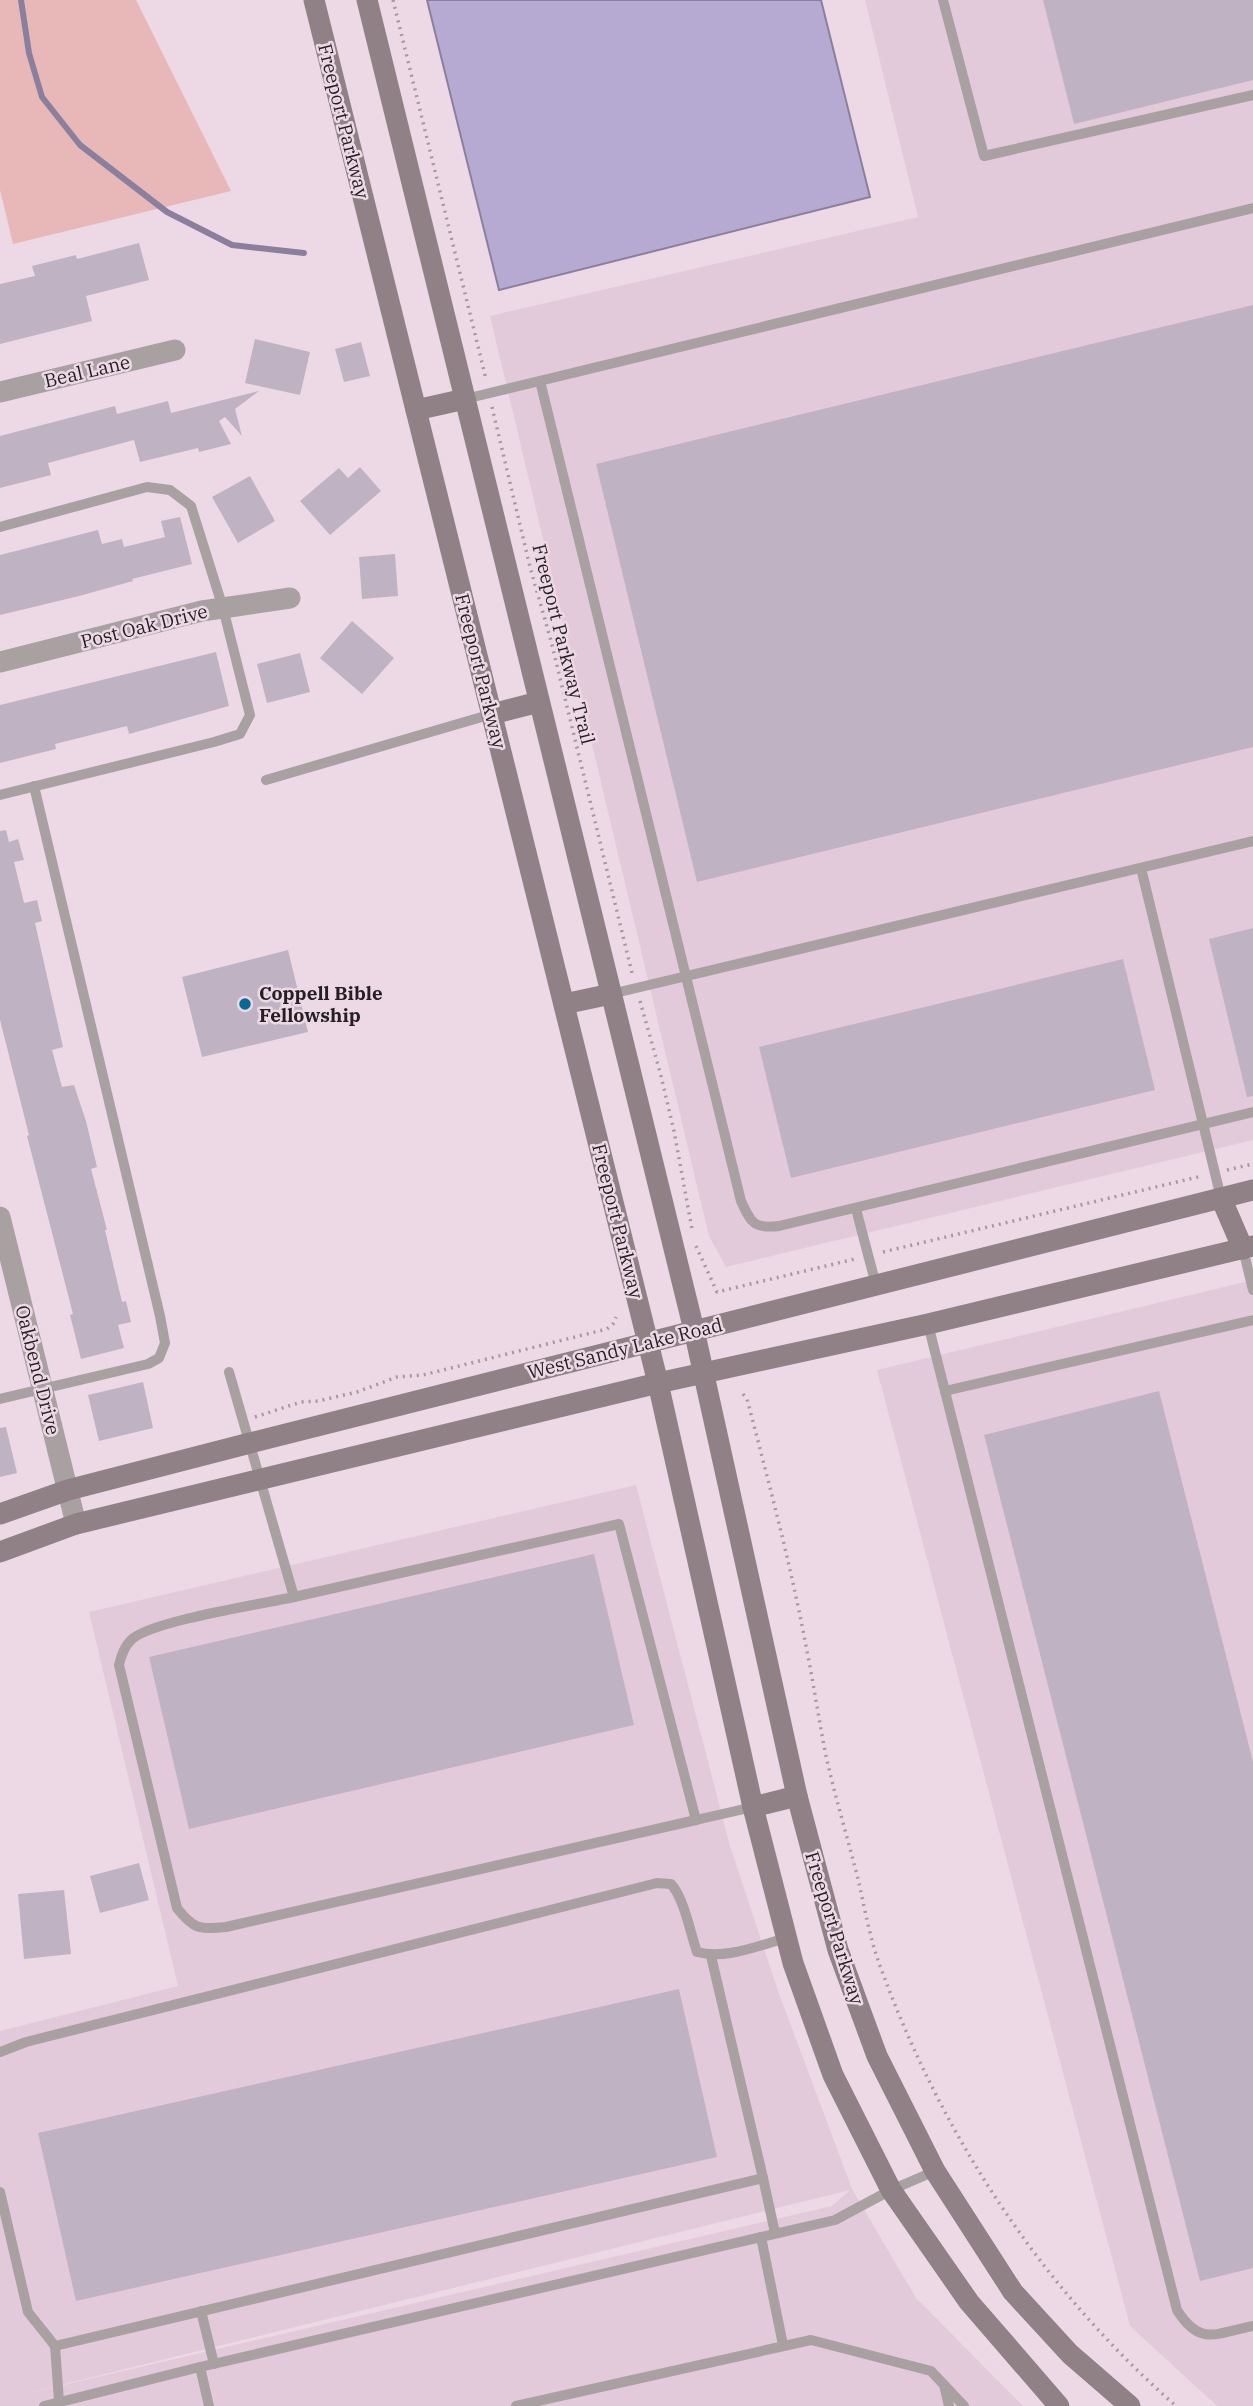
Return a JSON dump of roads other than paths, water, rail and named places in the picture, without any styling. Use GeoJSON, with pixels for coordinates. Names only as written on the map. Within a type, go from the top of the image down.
{"type":"FeatureCollection","features":[{"type":"Feature","properties":{"kind":"main road","name":"Freeport Parkway"},"geometry":{"type":"LineString","coordinates":[[314,0],[658,1383]]}},
{"type":"Feature","properties":{"kind":"main road"},"geometry":{"type":"LineString","coordinates":[[367,0],[694,1330]]}},
{"type":"Feature","properties":{"kind":"main road"},"geometry":{"type":"LineString","coordinates":[[416,410],[465,399]]}},
{"type":"Feature","properties":{"kind":"main road"},"geometry":{"type":"LineString","coordinates":[[492,714],[540,702]]}},
{"type":"Feature","properties":{"kind":"main road"},"geometry":{"type":"LineString","coordinates":[[564,1004],[611,993]]}},
{"type":"Feature","properties":{"kind":"main road","name":"West Sandy Lake Road"},"geometry":{"type":"LineString","coordinates":[[0,1514],[68,1490],[1253,1190]]}},
{"type":"Feature","properties":{"kind":"main road"},"geometry":{"type":"LineString","coordinates":[[0,1552],[76,1524],[658,1383],[928,1324],[1248,1247],[1221,1198]]}},
{"type":"Feature","properties":{"kind":"main road","name":"Freeport Parkway"},"geometry":{"type":"LineString","coordinates":[[694,1330],[797,1796],[838,1950],[877,2056],[935,2171],[1013,2292],[1070,2354],[1130,2406]]}},
{"type":"Feature","properties":{"kind":"main road"},"geometry":{"type":"LineString","coordinates":[[658,1383],[753,1807],[793,1963],[833,2075],[891,2190],[969,2302],[1059,2406]]}},
{"type":"Feature","properties":{"kind":"main road"},"geometry":{"type":"LineString","coordinates":[[753,1807],[797,1796]]}},
{"type":"Feature","properties":{"kind":"street","name":"Beal Lane"},"geometry":{"type":"LineString","coordinates":[[0,392],[175,350]]}},
{"type":"Feature","properties":{"kind":"street","name":"Post Oak Drive"},"geometry":{"type":"LineString","coordinates":[[0,662],[202,611],[290,597]]}},
{"type":"Feature","properties":{"kind":"street","name":"Oakbend Drive"},"geometry":{"type":"LineString","coordinates":[[0,1217],[76,1524]]}},
{"type":"Feature","properties":{"kind":"lane"},"geometry":{"type":"LineString","coordinates":[[943,0],[984,156],[1253,95]]}},
{"type":"Feature","properties":{"kind":"lane"},"geometry":{"type":"LineString","coordinates":[[465,399],[1253,208]]}},
{"type":"Feature","properties":{"kind":"lane"},"geometry":{"type":"LineString","coordinates":[[540,381],[685,977],[741,1201],[749,1220],[762,1228],[779,1226],[1253,1112]]}},
{"type":"Feature","properties":{"kind":"lane"},"geometry":{"type":"LineString","coordinates":[[0,527],[146,487],[170,490],[191,506],[223,608],[250,715],[240,734],[0,794]]}},
{"type":"Feature","properties":{"kind":"lane"},"geometry":{"type":"LineString","coordinates":[[266,780],[492,714]]}},
{"type":"Feature","properties":{"kind":"lane"},"geometry":{"type":"LineString","coordinates":[[0,1399],[148,1364],[159,1358],[165,1343],[34,786]]}},
{"type":"Feature","properties":{"kind":"lane"},"geometry":{"type":"LineString","coordinates":[[611,993],[1253,841]]}},
{"type":"Feature","properties":{"kind":"lane"},"geometry":{"type":"LineString","coordinates":[[1140,868],[1221,1198]]}},
{"type":"Feature","properties":{"kind":"lane"},"geometry":{"type":"LineString","coordinates":[[856,1209],[876,1285]]}},
{"type":"Feature","properties":{"kind":"lane"},"geometry":{"type":"LineString","coordinates":[[1248,1247],[1253,1290]]}},
{"type":"Feature","properties":{"kind":"lane"},"geometry":{"type":"LineString","coordinates":[[945,1391],[1253,1320]]}},
{"type":"Feature","properties":{"kind":"lane"},"geometry":{"type":"LineString","coordinates":[[928,1324],[1177,2310],[1188,2327],[1205,2336],[1253,2326]]}},
{"type":"Feature","properties":{"kind":"lane"},"geometry":{"type":"LineString","coordinates":[[229,1372],[294,1597]]}},
{"type":"Feature","properties":{"kind":"lane"},"geometry":{"type":"LineString","coordinates":[[696,1820],[619,1524],[158,1626],[131,1639],[122,1653],[119,1665],[177,1908],[189,1924],[206,1930],[226,1927],[696,1820],[753,1807]]}},
{"type":"Feature","properties":{"kind":"lane"},"geometry":{"type":"LineString","coordinates":[[0,2052],[26,2042],[657,1883],[671,1884],[680,1893],[697,1952],[711,1956],[787,1938]]}},
{"type":"Feature","properties":{"kind":"lane"},"geometry":{"type":"LineString","coordinates":[[711,1956],[775,2233]]}},
{"type":"Feature","properties":{"kind":"lane"},"geometry":{"type":"LineString","coordinates":[[44,2406],[200,2367],[835,2220],[891,2190],[935,2171]]}},
{"type":"Feature","properties":{"kind":"lane"},"geometry":{"type":"LineString","coordinates":[[55,2346],[763,2178]]}},
{"type":"Feature","properties":{"kind":"lane"},"geometry":{"type":"LineString","coordinates":[[0,2192],[28,2312],[55,2346],[59,2401]]}},
{"type":"Feature","properties":{"kind":"lane"},"geometry":{"type":"LineString","coordinates":[[761,2237],[783,2345]]}},
{"type":"Feature","properties":{"kind":"lane"},"geometry":{"type":"LineString","coordinates":[[201,2311],[214,2364]]}},
{"type":"Feature","properties":{"kind":"lane"},"geometry":{"type":"LineString","coordinates":[[516,2406],[811,2340],[932,2371],[964,2406]]}},
{"type":"Feature","properties":{"kind":"lane"},"geometry":{"type":"LineString","coordinates":[[200,2367],[209,2406]]}},
{"type":"Feature","properties":{"kind":"lane"},"geometry":{"type":"LineString","coordinates":[[943,2384],[949,2406]]}},
{"type":"Feature","properties":{"kind":"waterway"},"geometry":{"type":"LineString","coordinates":[[21,0],[29,53],[42,97],[80,145],[167,212],[232,245],[304,253]]}},
{"type":"Feature","properties":{"kind":"place","name":"Coppell Bible Fellowship"},"geometry":{"type":"Point","coordinates":[245,1004]}}]}
